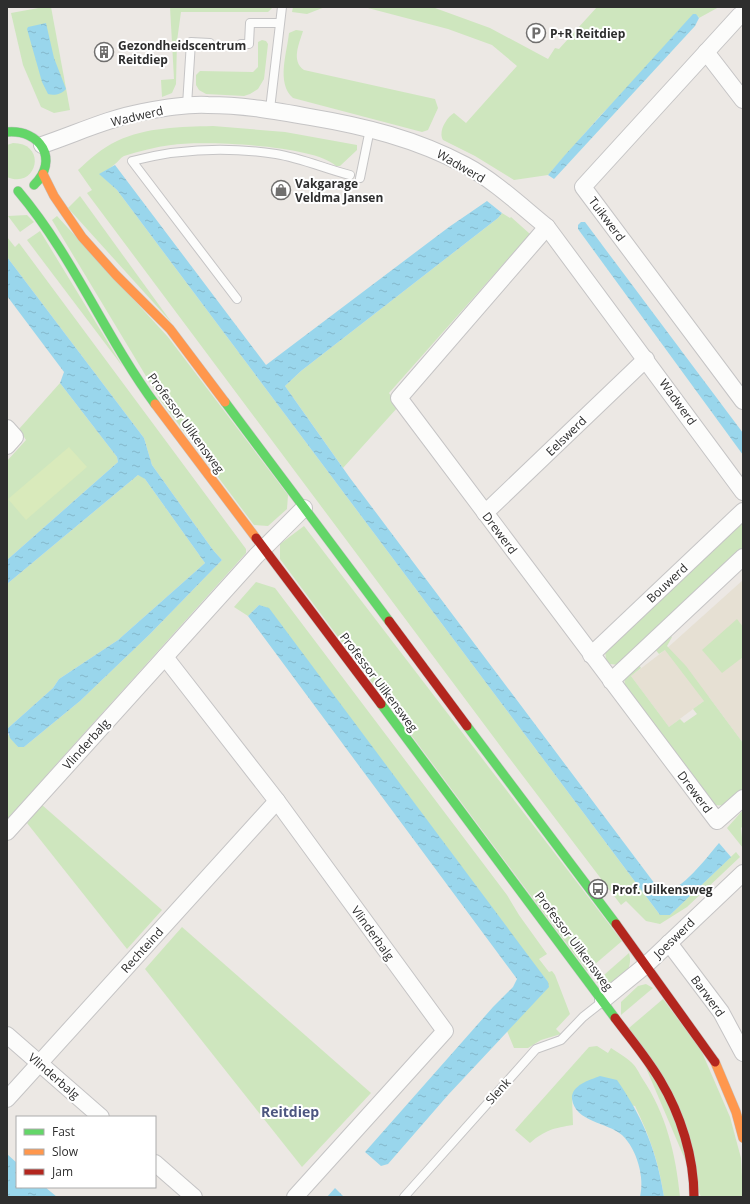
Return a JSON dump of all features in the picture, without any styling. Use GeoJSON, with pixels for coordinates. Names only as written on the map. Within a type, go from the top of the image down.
{"type":"FeatureCollection","features":[{"type":"Feature","properties":{"kind":"street","name":"Tuikwerd"},"geometry":{"type":"LineString","coordinates":[[743,16],[740,15],[583,187],[743,401]]}},
{"type":"Feature","properties":{"kind":"street"},"geometry":{"type":"LineString","coordinates":[[706,52],[743,100]]}},
{"type":"Feature","properties":{"kind":"street","name":"Wadwerd"},"geometry":{"type":"LineString","coordinates":[[42,145],[126,116],[187,106],[209,105],[270,109],[370,129],[426,146],[466,166],[511,197],[547,227],[743,492]]}},
{"type":"Feature","properties":{"kind":"street"},"geometry":{"type":"LineString","coordinates":[[11,122],[18,130]]}},
{"type":"Feature","properties":{"kind":"street"},"geometry":{"type":"LineString","coordinates":[[7,132],[18,130],[28,132],[42,145],[46,160],[43,174],[37,183],[28,189],[18,191],[7,190]]}},
{"type":"Feature","properties":{"kind":"street"},"geometry":{"type":"LineString","coordinates":[[43,174],[52,196],[83,239],[170,329],[646,965],[714,1061],[736,1112],[743,1138]]}},
{"type":"Feature","properties":{"kind":"street","name":"Professor Uilkensweg"},"geometry":{"type":"LineString","coordinates":[[18,191],[33,208],[74,269],[110,334],[149,395],[603,1000],[660,1080],[681,1123],[694,1176],[694,1197]]}},
{"type":"Feature","properties":{"kind":"street","name":"Drewerd"},"geometry":{"type":"LineString","coordinates":[[547,227],[399,398],[717,821],[743,798]]}},
{"type":"Feature","properties":{"kind":"street","name":"Eelswerd"},"geometry":{"type":"LineString","coordinates":[[485,513],[646,359]]}},
{"type":"Feature","properties":{"kind":"street"},"geometry":{"type":"LineString","coordinates":[[7,428],[15,437],[7,446]]}},
{"type":"Feature","properties":{"kind":"street","name":"Vlinderbalg"},"geometry":{"type":"LineString","coordinates":[[7,832],[264,548],[304,508]]}},
{"type":"Feature","properties":{"kind":"street","name":"Bouwerd"},"geometry":{"type":"LineString","coordinates":[[591,655],[743,511]]}},
{"type":"Feature","properties":{"kind":"street"},"geometry":{"type":"LineString","coordinates":[[611,681],[743,557]]}},
{"type":"Feature","properties":{"kind":"street","name":"Vlinderbalg"},"geometry":{"type":"LineString","coordinates":[[165,657],[277,801],[445,1031],[295,1197]]}},
{"type":"Feature","properties":{"kind":"street","name":"Rechteind"},"geometry":{"type":"LineString","coordinates":[[7,1099],[277,801]]}},
{"type":"Feature","properties":{"kind":"street","name":"Joeswerd"},"geometry":{"type":"LineString","coordinates":[[603,1000],[646,965],[743,872]]}},
{"type":"Feature","properties":{"kind":"street","name":"Barwerd"},"geometry":{"type":"LineString","coordinates":[[669,943],[721,1012],[743,1053]]}},
{"type":"Feature","properties":{"kind":"street","name":"Vlinderbalg"},"geometry":{"type":"LineString","coordinates":[[7,1035],[100,1116]]}},
{"type":"Feature","properties":{"kind":"street"},"geometry":{"type":"LineString","coordinates":[[156,1164],[194,1197]]}},
{"type":"Feature","properties":{"kind":"lane"},"geometry":{"type":"LineString","coordinates":[[270,109],[282,7]]}},
{"type":"Feature","properties":{"kind":"lane"},"geometry":{"type":"LineString","coordinates":[[241,44],[249,44],[250,23],[280,23]]}},
{"type":"Feature","properties":{"kind":"lane"},"geometry":{"type":"LineString","coordinates":[[187,106],[191,42],[210,43]]}},
{"type":"Feature","properties":{"kind":"lane"},"geometry":{"type":"LineString","coordinates":[[360,178],[370,129]]}},
{"type":"Feature","properties":{"kind":"lane"},"geometry":{"type":"LineString","coordinates":[[237,299],[132,161],[152,156],[218,150],[277,154],[350,176]]}},
{"type":"Feature","properties":{"kind":"lane","name":"Slenk"},"geometry":{"type":"LineString","coordinates":[[404,1197],[536,1049],[561,1040],[583,1017],[603,1000]]}},
{"type":"Feature","properties":{"kind":"shaded area"},"geometry":{"type":"Polygon","coordinates":[[[743,580],[743,743],[709,697],[669,727],[631,676],[665,650],[743,580]]]}},
{"type":"Feature","properties":{"kind":"green space"},"geometry":{"type":"Polygon","coordinates":[[[51,7],[70,110],[54,113],[41,107],[23,65],[11,13],[51,7]]]}},
{"type":"Feature","properties":{"kind":"green space"},"geometry":{"type":"Polygon","coordinates":[[[170,7],[273,7],[268,12],[181,12],[177,41],[176,84],[172,93],[162,97],[161,80],[174,79],[170,7]]]}},
{"type":"Feature","properties":{"kind":"green space"},"geometry":{"type":"Polygon","coordinates":[[[293,7],[325,7],[307,14],[292,12],[293,7]]]}},
{"type":"Feature","properties":{"kind":"green space"},"geometry":{"type":"Polygon","coordinates":[[[364,7],[435,8],[490,28],[548,59],[555,48],[559,49],[597,7],[719,7],[699,18],[698,16],[600,116],[548,175],[514,180],[475,156],[443,140],[441,133],[444,125],[454,113],[466,123],[517,66],[492,45],[448,29],[364,7]]]}},
{"type":"Feature","properties":{"kind":"green space"},"geometry":{"type":"Polygon","coordinates":[[[296,30],[303,31],[298,47],[297,57],[300,66],[304,70],[435,99],[438,108],[428,130],[422,132],[293,98],[288,92],[285,84],[284,67],[289,33],[296,30]]]}},
{"type":"Feature","properties":{"kind":"green space"},"geometry":{"type":"Polygon","coordinates":[[[262,40],[266,41],[268,44],[264,79],[258,89],[244,96],[206,94],[199,90],[196,85],[196,75],[200,71],[253,72],[258,67],[258,42],[262,40]]]}},
{"type":"Feature","properties":{"kind":"green space"},"geometry":{"type":"Polygon","coordinates":[[[213,126],[285,132],[357,145],[357,150],[340,166],[336,166],[324,159],[306,153],[282,149],[206,143],[171,145],[124,156],[112,167],[100,174],[117,190],[660,915],[670,915],[736,852],[740,857],[687,907],[660,924],[646,921],[626,901],[621,905],[87,193],[92,190],[78,170],[96,154],[117,141],[128,136],[152,130],[176,127],[213,126]]]}},
{"type":"Feature","properties":{"kind":"green space"},"geometry":{"type":"Polygon","coordinates":[[[13,143],[24,145],[31,150],[34,157],[34,165],[31,172],[26,177],[17,179],[7,177],[7,145],[13,143]]]}},
{"type":"Feature","properties":{"kind":"green space"},"geometry":{"type":"Polygon","coordinates":[[[80,196],[172,323],[68,208],[80,196]]]}},
{"type":"Feature","properties":{"kind":"green space"},"geometry":{"type":"Polygon","coordinates":[[[502,213],[510,218],[511,217],[530,234],[389,393],[398,407],[343,468],[285,386],[301,371],[498,218],[502,213]]]}},
{"type":"Feature","properties":{"kind":"green space"},"geometry":{"type":"Polygon","coordinates":[[[27,215],[34,222],[20,232],[8,216],[27,215]]]}},
{"type":"Feature","properties":{"kind":"green space"},"geometry":{"type":"Polygon","coordinates":[[[57,216],[168,337],[288,495],[287,509],[268,526],[254,525],[161,401],[52,220],[57,216]]]}},
{"type":"Feature","properties":{"kind":"green space"},"geometry":{"type":"Polygon","coordinates":[[[40,231],[123,367],[27,240],[40,231]]]}},
{"type":"Feature","properties":{"kind":"green space"},"geometry":{"type":"Polygon","coordinates":[[[7,237],[15,247],[19,243],[246,549],[246,553],[7,819],[7,733],[18,747],[24,747],[80,701],[150,634],[222,560],[213,550],[152,465],[144,438],[7,257],[7,237]]]}},
{"type":"Feature","properties":{"kind":"green space"},"geometry":{"type":"Polygon","coordinates":[[[60,383],[117,457],[118,462],[7,560],[7,461],[26,440],[19,429],[60,383]]]}},
{"type":"Feature","properties":{"kind":"green space"},"geometry":{"type":"Polygon","coordinates":[[[69,447],[87,467],[26,520],[8,499],[69,447]]]}},
{"type":"Feature","properties":{"kind":"green space"},"geometry":{"type":"Polygon","coordinates":[[[138,475],[145,479],[205,563],[118,640],[59,679],[53,688],[7,729],[7,584],[138,475]]]}},
{"type":"Feature","properties":{"kind":"green space"},"geometry":{"type":"Polygon","coordinates":[[[743,518],[743,547],[619,665],[610,664],[606,660],[605,650],[743,518]]]}},
{"type":"Feature","properties":{"kind":"green space"},"geometry":{"type":"Polygon","coordinates":[[[304,526],[622,941],[587,971],[280,559],[280,544],[304,526]]]}},
{"type":"Feature","properties":{"kind":"green space"},"geometry":{"type":"Polygon","coordinates":[[[256,582],[275,588],[507,895],[519,915],[547,954],[539,959],[549,972],[552,971],[555,975],[570,1014],[556,1029],[561,1034],[541,1040],[528,1048],[514,1048],[507,1031],[548,987],[259,605],[248,616],[234,607],[256,582]]]}},
{"type":"Feature","properties":{"kind":"green space"},"geometry":{"type":"Polygon","coordinates":[[[737,619],[743,627],[743,657],[722,673],[702,650],[737,619]]]}},
{"type":"Feature","properties":{"kind":"green space"},"geometry":{"type":"Polygon","coordinates":[[[669,634],[672,637],[667,646],[686,666],[743,743],[743,788],[726,804],[713,804],[626,688],[625,677],[638,663],[641,668],[631,676],[669,727],[680,719],[684,723],[697,714],[693,709],[704,701],[665,650],[659,654],[654,648],[669,634]]]}},
{"type":"Feature","properties":{"kind":"green space"},"geometry":{"type":"Polygon","coordinates":[[[42,805],[162,910],[127,949],[27,823],[42,805]]]}},
{"type":"Feature","properties":{"kind":"green space"},"geometry":{"type":"Polygon","coordinates":[[[743,810],[743,826],[741,828],[743,848],[727,828],[743,810]]]}},
{"type":"Feature","properties":{"kind":"green space"},"geometry":{"type":"Polygon","coordinates":[[[182,927],[371,1093],[302,1167],[145,969],[182,927]]]}},
{"type":"Feature","properties":{"kind":"green space"},"geometry":{"type":"Polygon","coordinates":[[[629,953],[629,967],[622,979],[610,985],[603,985],[596,982],[629,953]]]}},
{"type":"Feature","properties":{"kind":"green space"},"geometry":{"type":"Polygon","coordinates":[[[646,984],[653,988],[621,1015],[621,1002],[638,986],[646,984]]]}},
{"type":"Feature","properties":{"kind":"green space"},"geometry":{"type":"Polygon","coordinates":[[[663,999],[701,1050],[730,1117],[741,1158],[743,1197],[701,1197],[629,1028],[663,999]]]}},
{"type":"Feature","properties":{"kind":"green space"},"geometry":{"type":"Polygon","coordinates":[[[597,1046],[608,1053],[611,1048],[629,1060],[636,1068],[658,1105],[673,1150],[680,1197],[664,1197],[653,1150],[635,1106],[572,1096],[573,1125],[550,1130],[540,1135],[530,1143],[515,1130],[589,1047],[597,1046]]]}},
{"type":"Feature","properties":{"kind":"water"},"geometry":{"type":"Polygon","coordinates":[[[693,14],[696,14],[699,18],[695,26],[554,179],[548,175],[565,155],[693,14]]]}},
{"type":"Feature","properties":{"kind":"water"},"geometry":{"type":"Polygon","coordinates":[[[46,23],[54,58],[66,89],[55,95],[48,94],[42,82],[27,29],[28,27],[46,23]]]}},
{"type":"Feature","properties":{"kind":"water"},"geometry":{"type":"Polygon","coordinates":[[[115,165],[266,365],[449,227],[487,201],[502,213],[498,218],[301,371],[285,386],[350,478],[661,892],[668,891],[685,881],[693,874],[719,843],[731,857],[670,915],[660,915],[117,190],[99,174],[115,165]]]}},
{"type":"Feature","properties":{"kind":"water"},"geometry":{"type":"Polygon","coordinates":[[[581,222],[585,222],[743,433],[743,455],[578,229],[578,225],[581,222]]]}},
{"type":"Feature","properties":{"kind":"water"},"geometry":{"type":"Polygon","coordinates":[[[7,257],[144,438],[152,465],[213,550],[222,560],[150,634],[80,701],[24,747],[18,747],[10,738],[7,729],[53,688],[59,679],[118,640],[205,563],[145,479],[138,475],[7,584],[7,560],[118,462],[117,457],[60,383],[64,372],[7,296],[7,257]]]}},
{"type":"Feature","properties":{"kind":"water"},"geometry":{"type":"Polygon","coordinates":[[[259,605],[269,608],[548,982],[549,987],[448,1095],[388,1164],[381,1166],[365,1152],[493,1007],[513,987],[517,979],[248,616],[259,605]]]}},
{"type":"Feature","properties":{"kind":"water"},"geometry":{"type":"Polygon","coordinates":[[[600,1076],[617,1080],[634,1108],[648,1136],[653,1150],[664,1197],[640,1197],[641,1181],[638,1164],[636,1156],[627,1141],[616,1131],[585,1117],[574,1107],[572,1099],[575,1090],[586,1081],[600,1076]]]}},
{"type":"Feature","properties":{"kind":"water"},"geometry":{"type":"Polygon","coordinates":[[[7,1154],[16,1162],[16,1188],[46,1188],[57,1197],[7,1197],[7,1154]]]}},
{"type":"Feature","properties":{"kind":"water"},"geometry":{"type":"Polygon","coordinates":[[[335,1188],[344,1197],[327,1197],[335,1188]]]}},
{"type":"Feature","properties":{"kind":"traffic: fast"},"geometry":{"type":"LineString","coordinates":[[7,132],[19,132],[29,136],[37,141],[43,148],[46,156],[45,166],[42,175],[34,185]]}},
{"type":"Feature","properties":{"kind":"traffic: fast"},"geometry":{"type":"LineString","coordinates":[[18,191],[56,242],[120,351],[155,404]]}},
{"type":"Feature","properties":{"kind":"traffic: fast"},"geometry":{"type":"LineString","coordinates":[[225,402],[389,621]]}},
{"type":"Feature","properties":{"kind":"traffic: fast"},"geometry":{"type":"LineString","coordinates":[[381,704],[615,1018]]}},
{"type":"Feature","properties":{"kind":"traffic: fast"},"geometry":{"type":"LineString","coordinates":[[467,726],[616,924]]}},
{"type":"Feature","properties":{"kind":"traffic: slow"},"geometry":{"type":"LineString","coordinates":[[43,174],[54,196],[82,237],[116,275],[170,329],[225,402]]}},
{"type":"Feature","properties":{"kind":"traffic: slow"},"geometry":{"type":"LineString","coordinates":[[155,404],[256,538]]}},
{"type":"Feature","properties":{"kind":"traffic: slow"},"geometry":{"type":"LineString","coordinates":[[715,1062],[736,1112],[743,1138]]}},
{"type":"Feature","properties":{"kind":"traffic: jam"},"geometry":{"type":"LineString","coordinates":[[256,538],[381,704]]}},
{"type":"Feature","properties":{"kind":"traffic: jam"},"geometry":{"type":"LineString","coordinates":[[389,621],[467,726]]}},
{"type":"Feature","properties":{"kind":"traffic: jam"},"geometry":{"type":"LineString","coordinates":[[616,924],[715,1062]]}},
{"type":"Feature","properties":{"kind":"traffic: jam"},"geometry":{"type":"LineString","coordinates":[[615,1018],[655,1072],[674,1107],[689,1152],[692,1167],[694,1197]]}},
{"type":"Feature","properties":{"kind":"place","name":"P+R Reitdiep"},"geometry":{"type":"Point","coordinates":[536,33]}},
{"type":"Feature","properties":{"kind":"place","name":"Gezondheidscentrum Reitdiep"},"geometry":{"type":"Point","coordinates":[104,52]}},
{"type":"Feature","properties":{"kind":"place","name":"Vakgarage Veldma Jansen"},"geometry":{"type":"Point","coordinates":[281,190]}},
{"type":"Feature","properties":{"kind":"place","name":"Prof. Uilkensweg"},"geometry":{"type":"Point","coordinates":[598,889]}},
{"type":"Feature","properties":{"kind":"district","name":"Reitdiep"},"geometry":{"type":"Point","coordinates":[290,1111]}}]}
